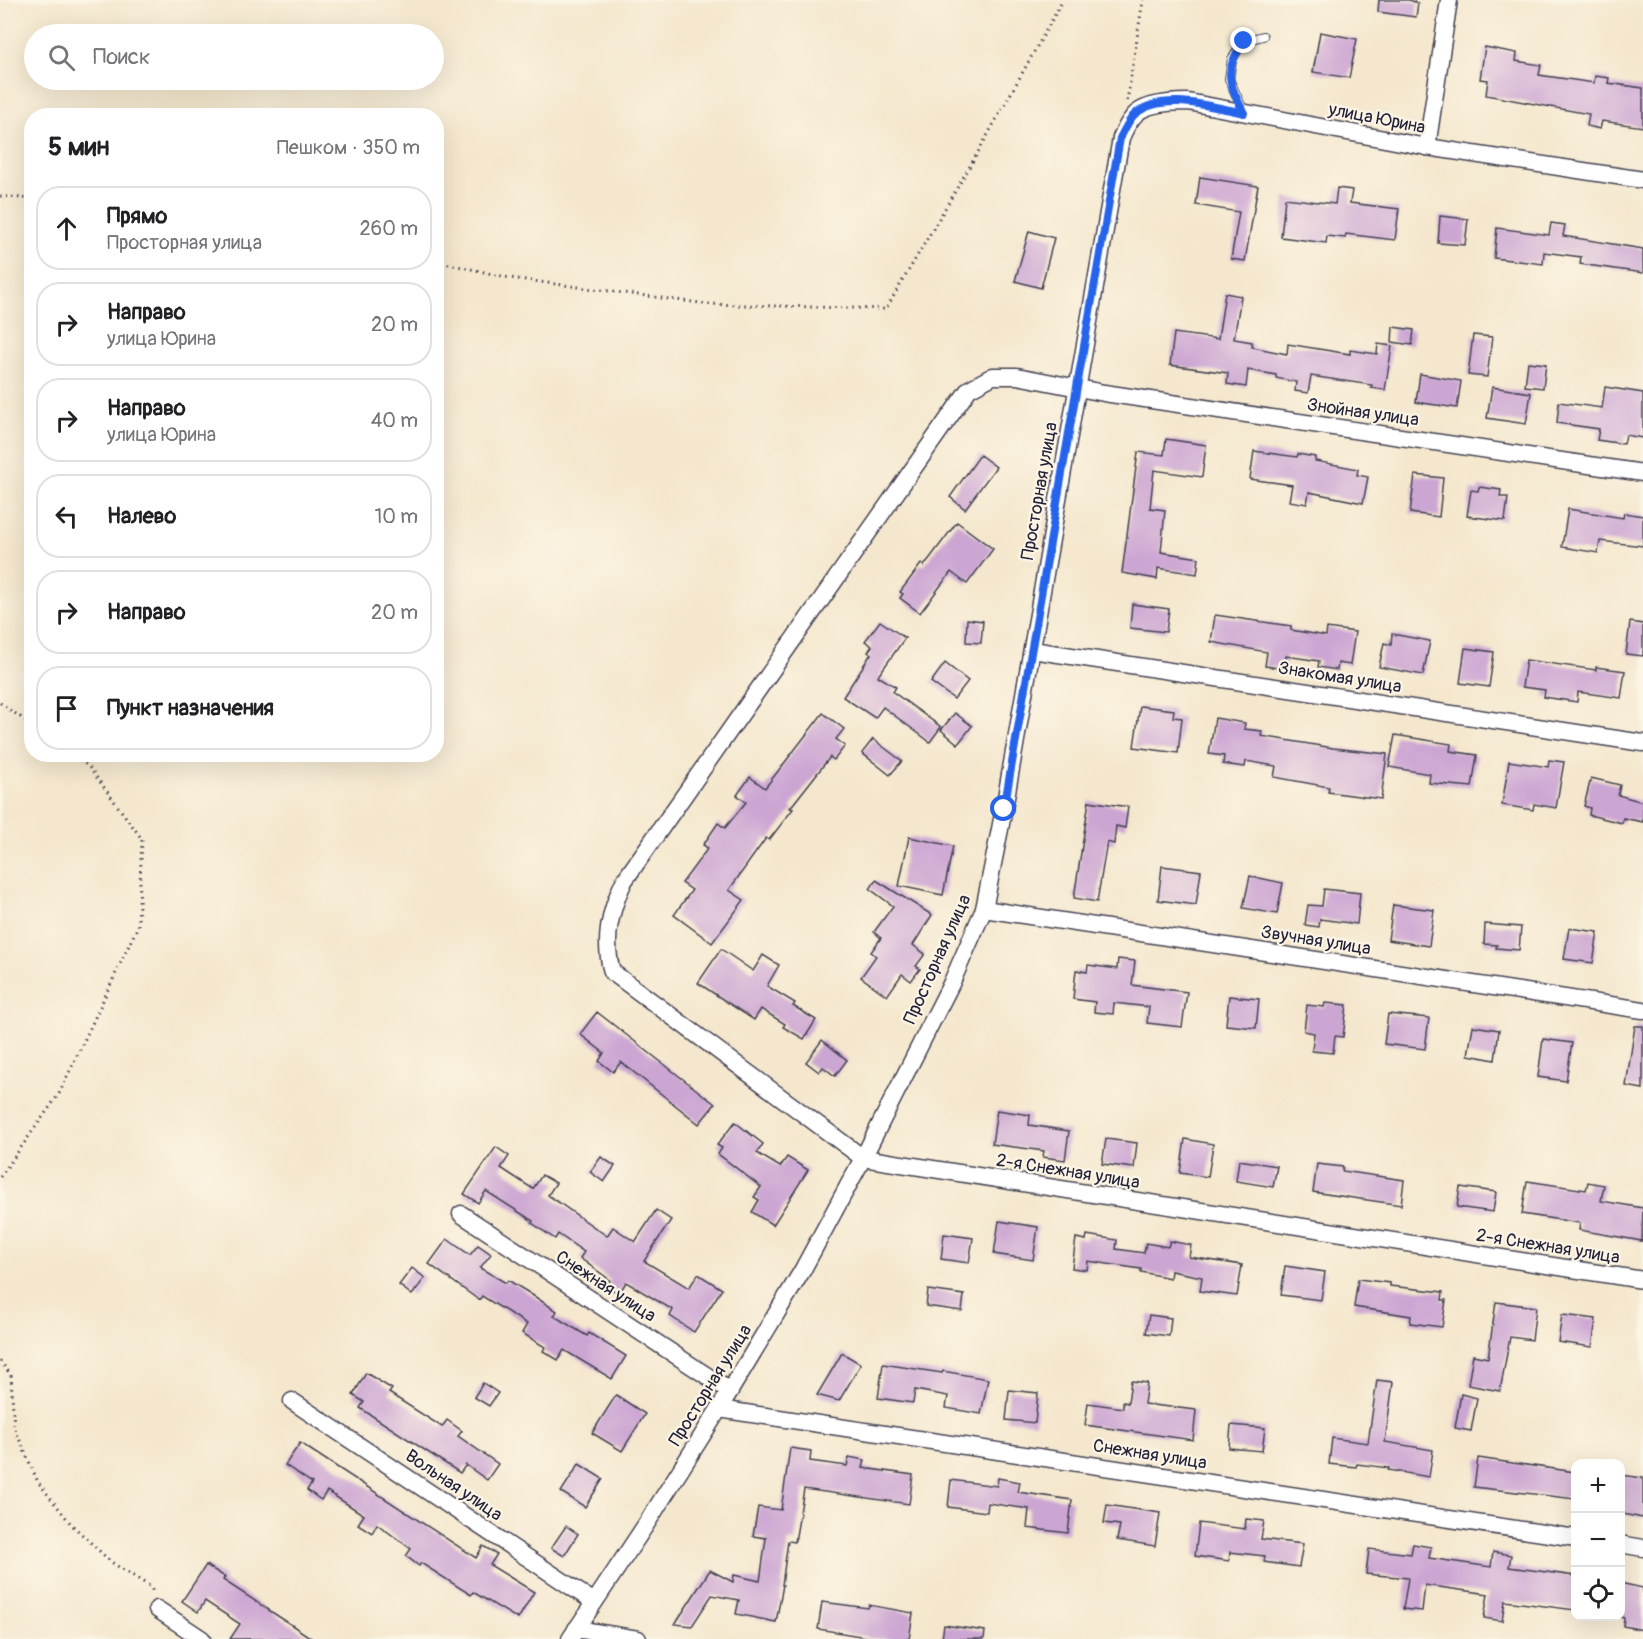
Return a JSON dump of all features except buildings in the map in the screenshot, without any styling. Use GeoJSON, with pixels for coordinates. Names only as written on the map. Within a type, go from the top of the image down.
{"type":"FeatureCollection","features":[{"type":"Feature","properties":{"kind":"street"},"geometry":{"type":"LineString","coordinates":[[1427,147],[1449,0]]}},
{"type":"Feature","properties":{"kind":"street","name":"улица Юрина"},"geometry":{"type":"LineString","coordinates":[[1120,138],[1134,114],[1154,105],[1188,102],[1427,147],[1643,180]]}},
{"type":"Feature","properties":{"kind":"street","name":"Просторная улица"},"geometry":{"type":"LineString","coordinates":[[573,1634],[719,1409],[802,1271],[863,1158],[951,984],[984,909],[1004,809],[1120,138]]}},
{"type":"Feature","properties":{"kind":"street","name":"Знойная улица"},"geometry":{"type":"LineString","coordinates":[[613,905],[624,881],[969,390],[993,376],[1017,376],[1077,389],[1643,473]]}},
{"type":"Feature","properties":{"kind":"street","name":"Знакомая улица"},"geometry":{"type":"LineString","coordinates":[[1032,650],[1643,743]]}},
{"type":"Feature","properties":{"kind":"street","name":"2-я Снежная улица"},"geometry":{"type":"LineString","coordinates":[[613,905],[607,954],[612,972],[863,1158],[1643,1280]]}},
{"type":"Feature","properties":{"kind":"street","name":"Звучная улица"},"geometry":{"type":"LineString","coordinates":[[984,909],[1643,1010]]}},
{"type":"Feature","properties":{"kind":"street","name":"Снежная улица"},"geometry":{"type":"LineString","coordinates":[[461,1214],[730,1391]]}},
{"type":"Feature","properties":{"kind":"street","name":"Вольная улица"},"geometry":{"type":"LineString","coordinates":[[292,1401],[594,1602]]}},
{"type":"Feature","properties":{"kind":"street","name":"Снежная улица"},"geometry":{"type":"LineString","coordinates":[[719,1409],[1571,1537]]}},
{"type":"Feature","properties":{"kind":"street"},"geometry":{"type":"LineString","coordinates":[[1625,1545],[1643,1548]]}},
{"type":"Feature","properties":{"kind":"street"},"geometry":{"type":"LineString","coordinates":[[157,1610],[202,1639]]}},
{"type":"Feature","properties":{"kind":"street"},"geometry":{"type":"LineString","coordinates":[[573,1634],[639,1639]]}},
{"type":"Feature","properties":{"kind":"lane"},"geometry":{"type":"LineString","coordinates":[[1244,113],[1229,79],[1232,59],[1244,41],[1263,36]]}},
{"type":"Feature","properties":{"kind":"path"},"geometry":{"type":"LineString","coordinates":[[444,263],[510,278],[707,304],[886,309],[977,154],[1063,0]]}},
{"type":"Feature","properties":{"kind":"path"},"geometry":{"type":"LineString","coordinates":[[1126,104],[1143,0]]}},
{"type":"Feature","properties":{"kind":"path"},"geometry":{"type":"LineString","coordinates":[[0,196],[24,198]]}},
{"type":"Feature","properties":{"kind":"path"},"geometry":{"type":"LineString","coordinates":[[0,703],[24,720]]}},
{"type":"Feature","properties":{"kind":"path"},"geometry":{"type":"LineString","coordinates":[[0,1177],[59,1094],[138,926],[142,839],[89,766],[83,762]]}},
{"type":"Feature","properties":{"kind":"path"},"geometry":{"type":"LineString","coordinates":[[0,1361],[11,1375],[14,1427],[38,1482],[71,1524],[111,1562],[151,1587],[157,1610]]}},
{"type":"Feature","properties":{"kind":"route"},"geometry":{"type":"LineString","coordinates":[[1004,809],[1120,138],[1134,114],[1154,105],[1188,102],[1244,113],[1229,79],[1232,59],[1244,41]]}}]}
